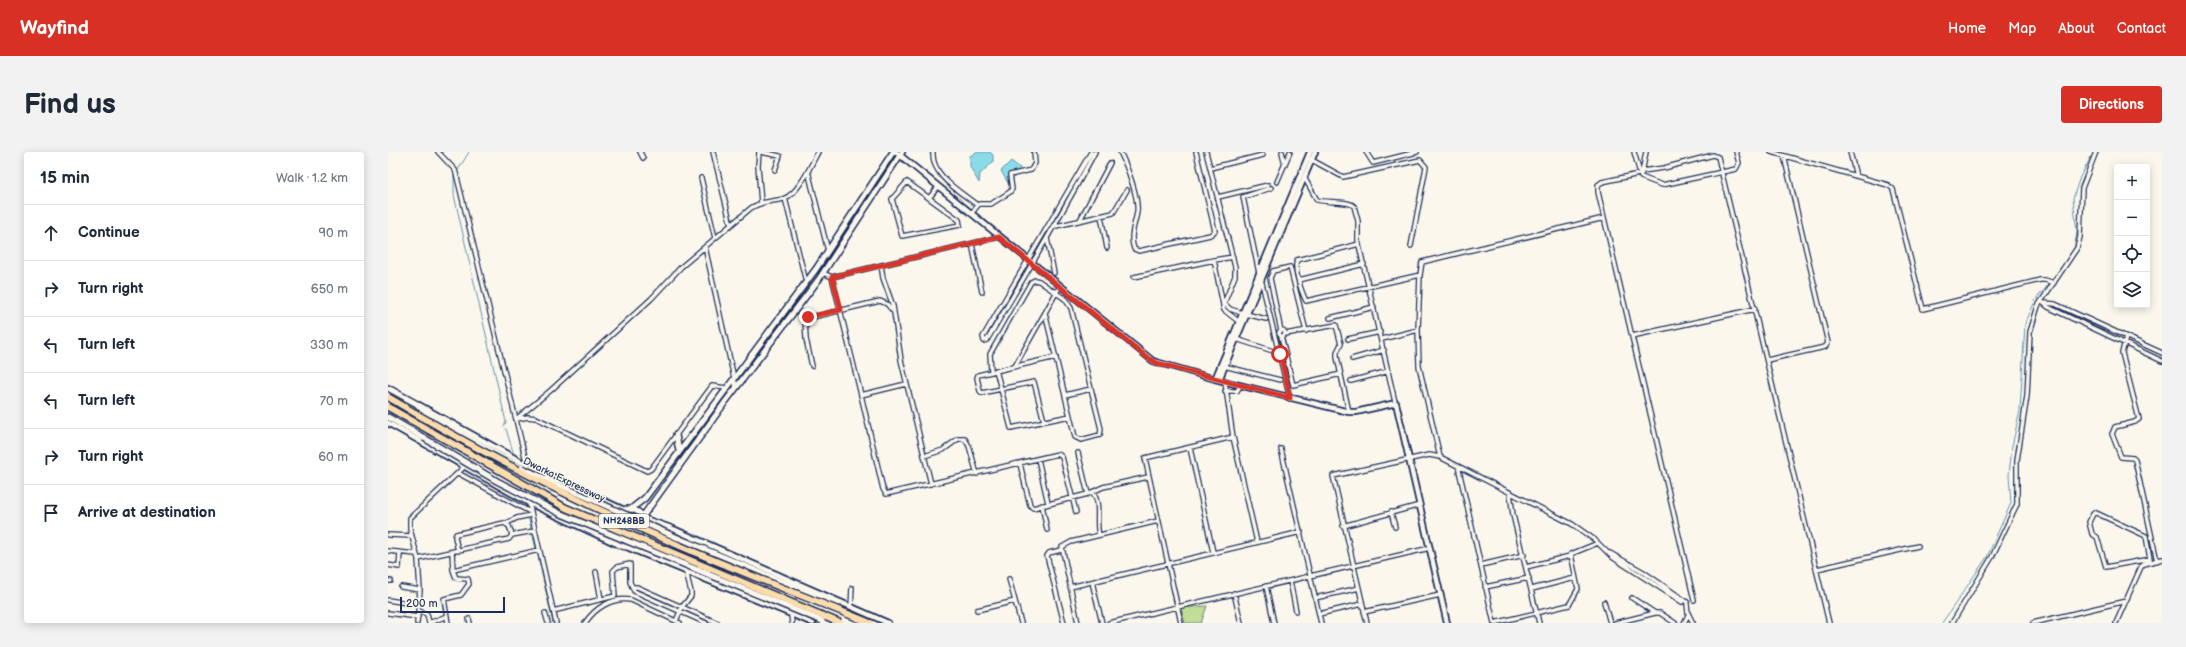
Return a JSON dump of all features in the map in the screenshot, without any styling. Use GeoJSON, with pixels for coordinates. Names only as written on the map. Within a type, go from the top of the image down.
{"type":"FeatureCollection","features":[{"type":"Feature","properties":{"kind":"highway","name":"Dwarka Expressway"},"geometry":{"type":"LineString","coordinates":[[388,398],[514,467],[628,523],[745,573],[870,623]]}},
{"type":"Feature","properties":{"kind":"highway","name":"NH248BB"},"geometry":{"type":"LineString","coordinates":[[388,407],[566,508],[840,623]]}},
{"type":"Feature","properties":{"kind":"main road"},"geometry":{"type":"LineString","coordinates":[[631,509],[645,498],[806,282],[897,153]]}},
{"type":"Feature","properties":{"kind":"main road"},"geometry":{"type":"LineString","coordinates":[[644,517],[631,509],[622,509],[613,516],[609,521],[609,534],[615,543],[629,548],[635,546],[645,538],[647,532],[644,517],[736,387],[823,273],[897,153]]}},
{"type":"Feature","properties":{"kind":"main road"},"geometry":{"type":"LineString","coordinates":[[389,388],[417,404],[425,413],[522,468],[584,497],[834,603],[842,603]]}},
{"type":"Feature","properties":{"kind":"main road"},"geometry":{"type":"LineString","coordinates":[[388,417],[497,481],[559,513],[824,622]]}},
{"type":"Feature","properties":{"kind":"main road"},"geometry":{"type":"LineString","coordinates":[[676,435],[679,451]]}},
{"type":"Feature","properties":{"kind":"street"},"geometry":{"type":"LineString","coordinates":[[438,152],[455,170],[457,177],[527,465]]}},
{"type":"Feature","properties":{"kind":"street"},"geometry":{"type":"LineString","coordinates":[[640,152],[643,158]]}},
{"type":"Feature","properties":{"kind":"street"},"geometry":{"type":"LineString","coordinates":[[713,152],[731,225]]}},
{"type":"Feature","properties":{"kind":"street"},"geometry":{"type":"LineString","coordinates":[[761,203],[758,166],[760,152],[778,153],[780,157],[775,170]]}},
{"type":"Feature","properties":{"kind":"street"},"geometry":{"type":"LineString","coordinates":[[516,419],[550,391],[651,299],[670,277],[751,208],[761,203],[785,198],[795,190],[818,152]]}},
{"type":"Feature","properties":{"kind":"street"},"geometry":{"type":"LineString","coordinates":[[933,152],[934,163],[940,173],[977,205],[991,204],[1010,192],[1012,189],[1010,175],[1034,168],[1034,152]]}},
{"type":"Feature","properties":{"kind":"street"},"geometry":{"type":"LineString","coordinates":[[1091,152],[983,337],[984,341],[1047,238],[1056,226],[1095,152]]}},
{"type":"Feature","properties":{"kind":"street"},"geometry":{"type":"LineString","coordinates":[[1120,152],[1129,174],[1136,203],[1137,213],[1132,228],[1132,240],[1134,249],[1139,251],[1210,234],[1215,231],[1196,152]]}},
{"type":"Feature","properties":{"kind":"street"},"geometry":{"type":"LineString","coordinates":[[1206,152],[1218,197],[1235,276],[1224,305]]}},
{"type":"Feature","properties":{"kind":"street"},"geometry":{"type":"LineString","coordinates":[[1282,152],[1284,165]]}},
{"type":"Feature","properties":{"kind":"street"},"geometry":{"type":"LineString","coordinates":[[1277,182],[1290,152]]}},
{"type":"Feature","properties":{"kind":"street"},"geometry":{"type":"LineString","coordinates":[[1261,276],[1304,176],[1310,152]]}},
{"type":"Feature","properties":{"kind":"street"},"geometry":{"type":"LineString","coordinates":[[1217,380],[1236,339],[1244,314],[1309,159],[1315,152]]}},
{"type":"Feature","properties":{"kind":"street"},"geometry":{"type":"LineString","coordinates":[[1366,152],[1373,163],[1417,152]]}},
{"type":"Feature","properties":{"kind":"street"},"geometry":{"type":"LineString","coordinates":[[1634,152],[1640,174],[1662,185],[1738,168],[1736,152]]}},
{"type":"Feature","properties":{"kind":"street"},"geometry":{"type":"LineString","coordinates":[[1640,174],[1646,152]]}},
{"type":"Feature","properties":{"kind":"street"},"geometry":{"type":"LineString","coordinates":[[1771,152],[1856,176],[1893,189],[1923,309],[2040,280],[2048,280],[2054,283]]}},
{"type":"Feature","properties":{"kind":"street"},"geometry":{"type":"LineString","coordinates":[[1850,152],[1856,176]]}},
{"type":"Feature","properties":{"kind":"street"},"geometry":{"type":"LineString","coordinates":[[1952,623],[1995,552],[2017,504],[2017,460],[2027,396],[2029,339],[2034,318],[2054,283],[2077,248],[2080,237],[2082,188],[2096,152]]}},
{"type":"Feature","properties":{"kind":"street"},"geometry":{"type":"LineString","coordinates":[[897,153],[1153,361],[1240,386],[1349,412],[1356,412],[1395,402]]}},
{"type":"Feature","properties":{"kind":"street"},"geometry":{"type":"LineString","coordinates":[[1210,168],[1263,155]]}},
{"type":"Feature","properties":{"kind":"street"},"geometry":{"type":"LineString","coordinates":[[1694,600],[1604,218],[1598,185],[1602,182],[1716,155],[1723,172],[1829,623]]}},
{"type":"Feature","properties":{"kind":"street"},"geometry":{"type":"LineString","coordinates":[[1767,360],[1825,347],[1828,344],[1784,156]]}},
{"type":"Feature","properties":{"kind":"street"},"geometry":{"type":"LineString","coordinates":[[1309,159],[1343,177],[1416,159],[1420,160],[1426,167],[1411,246]]}},
{"type":"Feature","properties":{"kind":"street"},"geometry":{"type":"LineString","coordinates":[[1080,220],[1110,162]]}},
{"type":"Feature","properties":{"kind":"street"},"geometry":{"type":"LineString","coordinates":[[808,170],[828,251]]}},
{"type":"Feature","properties":{"kind":"street"},"geometry":{"type":"LineString","coordinates":[[1304,176],[1317,200],[1328,203],[1349,203],[1354,206],[1358,221],[1359,244],[1447,623]]}},
{"type":"Feature","properties":{"kind":"street"},"geometry":{"type":"LineString","coordinates":[[701,178],[715,238]]}},
{"type":"Feature","properties":{"kind":"street"},"geometry":{"type":"LineString","coordinates":[[910,182],[929,198],[959,220],[960,225],[902,236],[893,203],[894,196],[905,183],[910,182]]}},
{"type":"Feature","properties":{"kind":"street"},"geometry":{"type":"LineString","coordinates":[[929,198],[938,187]]}},
{"type":"Feature","properties":{"kind":"street"},"geometry":{"type":"LineString","coordinates":[[1218,197],[1269,187],[1243,196],[1290,398]]}},
{"type":"Feature","properties":{"kind":"street"},"geometry":{"type":"LineString","coordinates":[[1056,226],[1101,216],[1116,210],[1127,190]]}},
{"type":"Feature","properties":{"kind":"street"},"geometry":{"type":"LineString","coordinates":[[785,198],[806,282]]}},
{"type":"Feature","properties":{"kind":"street"},"geometry":{"type":"LineString","coordinates":[[971,214],[977,205]]}},
{"type":"Feature","properties":{"kind":"street"},"geometry":{"type":"LineString","coordinates":[[1101,216],[1107,248]]}},
{"type":"Feature","properties":{"kind":"street"},"geometry":{"type":"LineString","coordinates":[[1440,457],[1420,371],[1418,330],[1421,264],[1424,260],[1604,218]]}},
{"type":"Feature","properties":{"kind":"street"},"geometry":{"type":"LineString","coordinates":[[823,273],[832,277],[999,237]]}},
{"type":"Feature","properties":{"kind":"street"},"geometry":{"type":"LineString","coordinates":[[1047,238],[1054,273]]}},
{"type":"Feature","properties":{"kind":"street"},"geometry":{"type":"LineString","coordinates":[[972,244],[982,292]]}},
{"type":"Feature","properties":{"kind":"street"},"geometry":{"type":"LineString","coordinates":[[1359,244],[1299,259],[1295,262],[1305,299],[1308,302],[1420,275]]}},
{"type":"Feature","properties":{"kind":"street"},"geometry":{"type":"LineString","coordinates":[[705,247],[736,387]]}},
{"type":"Feature","properties":{"kind":"street"},"geometry":{"type":"LineString","coordinates":[[1134,277],[1232,257]]}},
{"type":"Feature","properties":{"kind":"street"},"geometry":{"type":"LineString","coordinates":[[1214,260],[1224,305],[1229,316],[1238,322]]}},
{"type":"Feature","properties":{"kind":"street"},"geometry":{"type":"LineString","coordinates":[[1299,280],[1364,264]]}},
{"type":"Feature","properties":{"kind":"street"},"geometry":{"type":"LineString","coordinates":[[881,265],[894,312],[906,384],[931,484]]}},
{"type":"Feature","properties":{"kind":"street"},"geometry":{"type":"LineString","coordinates":[[1265,269],[1272,272],[1291,267],[1306,331]]}},
{"type":"Feature","properties":{"kind":"street"},"geometry":{"type":"LineString","coordinates":[[1272,272],[1270,278],[1281,331],[1280,334],[1283,335],[1293,385],[1342,374]]}},
{"type":"Feature","properties":{"kind":"street"},"geometry":{"type":"LineString","coordinates":[[1261,276],[1270,278]]}},
{"type":"Feature","properties":{"kind":"street"},"geometry":{"type":"LineString","coordinates":[[832,277],[884,492],[889,494],[1060,455],[1076,512]]}},
{"type":"Feature","properties":{"kind":"street"},"geometry":{"type":"LineString","coordinates":[[991,372],[990,354],[1031,282],[1035,280],[1068,302],[1071,308],[1101,429],[1100,435],[1077,439],[1045,313]]}},
{"type":"Feature","properties":{"kind":"street"},"geometry":{"type":"LineString","coordinates":[[1016,366],[1060,286]]}},
{"type":"Feature","properties":{"kind":"street"},"geometry":{"type":"LineString","coordinates":[[812,366],[804,321],[808,317],[880,302],[887,304],[894,312]]}},
{"type":"Feature","properties":{"kind":"street"},"geometry":{"type":"LineString","coordinates":[[2043,302],[2055,304],[2126,338],[2162,353]]}},
{"type":"Feature","properties":{"kind":"street"},"geometry":{"type":"LineString","coordinates":[[2043,302],[2048,307],[2162,361]]}},
{"type":"Feature","properties":{"kind":"street"},"geometry":{"type":"LineString","coordinates":[[1224,305],[1244,314],[1266,319]]}},
{"type":"Feature","properties":{"kind":"street"},"geometry":{"type":"LineString","coordinates":[[1330,318],[1374,307]]}},
{"type":"Feature","properties":{"kind":"street"},"geometry":{"type":"LineString","coordinates":[[1632,336],[1754,309]]}},
{"type":"Feature","properties":{"kind":"street"},"geometry":{"type":"LineString","coordinates":[[1217,380],[1238,322],[1244,314]]}},
{"type":"Feature","properties":{"kind":"street"},"geometry":{"type":"LineString","coordinates":[[1283,335],[1336,325],[1341,344],[1337,357],[1342,374],[1349,412]]}},
{"type":"Feature","properties":{"kind":"street"},"geometry":{"type":"LineString","coordinates":[[1382,339],[1418,330]]}},
{"type":"Feature","properties":{"kind":"street"},"geometry":{"type":"LineString","coordinates":[[1348,339],[1380,332]]}},
{"type":"Feature","properties":{"kind":"street"},"geometry":{"type":"LineString","coordinates":[[2126,338],[2123,355],[2139,419],[2136,422],[2116,426],[2112,434],[2121,457],[2133,458],[2135,460],[2157,561]]}},
{"type":"Feature","properties":{"kind":"street"},"geometry":{"type":"LineString","coordinates":[[1236,339],[1273,351]]}},
{"type":"Feature","properties":{"kind":"street"},"geometry":{"type":"LineString","coordinates":[[1352,359],[1384,350]]}},
{"type":"Feature","properties":{"kind":"street"},"geometry":{"type":"LineString","coordinates":[[1044,421],[1034,382],[982,393],[980,391],[977,376],[996,370],[1056,357]]}},
{"type":"Feature","properties":{"kind":"street"},"geometry":{"type":"LineString","coordinates":[[1224,366],[1280,380]]}},
{"type":"Feature","properties":{"kind":"street"},"geometry":{"type":"LineString","coordinates":[[996,370],[1011,428],[1070,416]]}},
{"type":"Feature","properties":{"kind":"street"},"geometry":{"type":"LineString","coordinates":[[1351,382],[1389,371]]}},
{"type":"Feature","properties":{"kind":"street"},"geometry":{"type":"LineString","coordinates":[[1225,382],[1225,391],[1233,437],[1257,542]]}},
{"type":"Feature","properties":{"kind":"street"},"geometry":{"type":"LineString","coordinates":[[860,394],[906,384]]}},
{"type":"Feature","properties":{"kind":"street"},"geometry":{"type":"LineString","coordinates":[[516,419],[528,417],[536,418],[646,471],[651,469],[712,386],[726,388]]}},
{"type":"Feature","properties":{"kind":"street"},"geometry":{"type":"LineString","coordinates":[[1225,391],[1237,391],[1240,386]]}},
{"type":"Feature","properties":{"kind":"street"},"geometry":{"type":"LineString","coordinates":[[1065,395],[1091,389]]}},
{"type":"Feature","properties":{"kind":"street"},"geometry":{"type":"LineString","coordinates":[[417,404],[527,465],[622,509]]}},
{"type":"Feature","properties":{"kind":"street"},"geometry":{"type":"LineString","coordinates":[[388,423],[526,502],[615,543]]}},
{"type":"Feature","properties":{"kind":"street"},"geometry":{"type":"LineString","coordinates":[[1182,623],[1144,462],[1147,457],[1233,437]]}},
{"type":"Feature","properties":{"kind":"street"},"geometry":{"type":"LineString","coordinates":[[924,456],[943,450],[958,439],[965,439],[969,446],[977,474]]}},
{"type":"Feature","properties":{"kind":"street"},"geometry":{"type":"LineString","coordinates":[[1190,448],[1213,552]]}},
{"type":"Feature","properties":{"kind":"street"},"geometry":{"type":"LineString","coordinates":[[1281,449],[1301,532],[1320,623]]}},
{"type":"Feature","properties":{"kind":"street"},"geometry":{"type":"LineString","coordinates":[[1078,453],[1090,493],[1097,502],[1096,524],[1099,535]]}},
{"type":"Feature","properties":{"kind":"street"},"geometry":{"type":"LineString","coordinates":[[1367,623],[1343,526],[1333,476],[1347,471],[1429,455],[1440,457],[1572,524],[1610,553],[1687,603],[1688,615],[1693,623]]}},
{"type":"Feature","properties":{"kind":"street"},"geometry":{"type":"LineString","coordinates":[[1038,459],[1048,503]]}},
{"type":"Feature","properties":{"kind":"street"},"geometry":{"type":"LineString","coordinates":[[1020,464],[1030,506],[1033,508],[1090,493],[1103,487],[1148,477]]}},
{"type":"Feature","properties":{"kind":"street"},"geometry":{"type":"LineString","coordinates":[[1458,466],[1494,623],[1536,612],[1562,608],[1569,605],[1578,589],[1570,556]]}},
{"type":"Feature","properties":{"kind":"street"},"geometry":{"type":"LineString","coordinates":[[417,623],[420,605],[418,559],[409,522],[412,514],[464,467]]}},
{"type":"Feature","properties":{"kind":"street"},"geometry":{"type":"LineString","coordinates":[[458,473],[530,513]]}},
{"type":"Feature","properties":{"kind":"street"},"geometry":{"type":"LineString","coordinates":[[1510,493],[1513,515],[1524,555],[1539,623]]}},
{"type":"Feature","properties":{"kind":"street"},"geometry":{"type":"LineString","coordinates":[[526,502],[530,513],[556,623]]}},
{"type":"Feature","properties":{"kind":"street"},"geometry":{"type":"LineString","coordinates":[[1042,505],[1047,530]]}},
{"type":"Feature","properties":{"kind":"street"},"geometry":{"type":"LineString","coordinates":[[1343,526],[1420,505]]}},
{"type":"Feature","properties":{"kind":"street"},"geometry":{"type":"LineString","coordinates":[[1391,512],[1395,528]]}},
{"type":"Feature","properties":{"kind":"street"},"geometry":{"type":"LineString","coordinates":[[2116,623],[2140,567],[2144,562],[2150,559],[2146,536],[2094,512],[2090,522],[2092,534],[2097,537],[2106,567],[2144,562],[2157,561],[2162,559]]}},
{"type":"Feature","properties":{"kind":"street"},"geometry":{"type":"LineString","coordinates":[[458,550],[455,537],[456,534],[507,523],[530,513]]}},
{"type":"Feature","properties":{"kind":"street"},"geometry":{"type":"LineString","coordinates":[[644,517],[888,623]]}},
{"type":"Feature","properties":{"kind":"street"},"geometry":{"type":"LineString","coordinates":[[1064,623],[1048,556],[1049,553],[1061,550],[1066,544],[1158,521]]}},
{"type":"Feature","properties":{"kind":"street"},"geometry":{"type":"LineString","coordinates":[[507,523],[512,535]]}},
{"type":"Feature","properties":{"kind":"street"},"geometry":{"type":"LineString","coordinates":[[418,559],[505,540],[512,535],[534,531]]}},
{"type":"Feature","properties":{"kind":"street"},"geometry":{"type":"LineString","coordinates":[[1070,587],[1301,532]]}},
{"type":"Feature","properties":{"kind":"street"},"geometry":{"type":"LineString","coordinates":[[388,535],[412,536]]}},
{"type":"Feature","properties":{"kind":"street"},"geometry":{"type":"LineString","coordinates":[[1526,567],[1570,556],[1574,551],[1598,543]]}},
{"type":"Feature","properties":{"kind":"street"},"geometry":{"type":"LineString","coordinates":[[1816,569],[1918,546]]}},
{"type":"Feature","properties":{"kind":"street"},"geometry":{"type":"LineString","coordinates":[[629,548],[813,623]]}},
{"type":"Feature","properties":{"kind":"street"},"geometry":{"type":"LineString","coordinates":[[1109,623],[1430,548]]}},
{"type":"Feature","properties":{"kind":"street"},"geometry":{"type":"LineString","coordinates":[[453,570],[538,550]]}},
{"type":"Feature","properties":{"kind":"street"},"geometry":{"type":"LineString","coordinates":[[1061,550],[1078,623]]}},
{"type":"Feature","properties":{"kind":"street"},"geometry":{"type":"LineString","coordinates":[[388,551],[416,554]]}},
{"type":"Feature","properties":{"kind":"street"},"geometry":{"type":"LineString","coordinates":[[448,623],[444,599],[461,595],[469,584],[468,580],[456,578],[453,570],[452,552]]}},
{"type":"Feature","properties":{"kind":"street"},"geometry":{"type":"LineString","coordinates":[[388,566],[399,567],[400,553]]}},
{"type":"Feature","properties":{"kind":"street"},"geometry":{"type":"LineString","coordinates":[[1481,566],[1524,555]]}},
{"type":"Feature","properties":{"kind":"street"},"geometry":{"type":"LineString","coordinates":[[553,612],[616,594],[612,574],[617,566],[630,564],[630,582],[634,591],[706,623]]}},
{"type":"Feature","properties":{"kind":"street"},"geometry":{"type":"LineString","coordinates":[[596,572],[601,599]]}},
{"type":"Feature","properties":{"kind":"street"},"geometry":{"type":"LineString","coordinates":[[676,621],[682,607],[691,596],[687,580],[688,573]]}},
{"type":"Feature","properties":{"kind":"street"},"geometry":{"type":"LineString","coordinates":[[1485,587],[1529,578]]}},
{"type":"Feature","properties":{"kind":"street"},"geometry":{"type":"LineString","coordinates":[[1532,589],[1575,578]]}},
{"type":"Feature","properties":{"kind":"street"},"geometry":{"type":"LineString","coordinates":[[1009,579],[1021,623]]}},
{"type":"Feature","properties":{"kind":"street"},"geometry":{"type":"LineString","coordinates":[[1290,581],[1296,611]]}},
{"type":"Feature","properties":{"kind":"street"},"geometry":{"type":"LineString","coordinates":[[1092,582],[1102,623]]}},
{"type":"Feature","properties":{"kind":"street"},"geometry":{"type":"LineString","coordinates":[[1266,586],[1274,623]]}},
{"type":"Feature","properties":{"kind":"street"},"geometry":{"type":"LineString","coordinates":[[401,587],[420,590]]}},
{"type":"Feature","properties":{"kind":"street"},"geometry":{"type":"LineString","coordinates":[[632,587],[637,587],[718,623]]}},
{"type":"Feature","properties":{"kind":"street"},"geometry":{"type":"LineString","coordinates":[[851,607],[852,588]]}},
{"type":"Feature","properties":{"kind":"street"},"geometry":{"type":"LineString","coordinates":[[1315,598],[1359,588]]}},
{"type":"Feature","properties":{"kind":"street"},"geometry":{"type":"LineString","coordinates":[[1234,593],[1241,623]]}},
{"type":"Feature","properties":{"kind":"street"},"geometry":{"type":"LineString","coordinates":[[1673,594],[1682,602]]}},
{"type":"Feature","properties":{"kind":"street"},"geometry":{"type":"LineString","coordinates":[[1364,612],[1440,595]]}},
{"type":"Feature","properties":{"kind":"street"},"geometry":{"type":"LineString","coordinates":[[1632,598],[1655,614]]}},
{"type":"Feature","properties":{"kind":"street"},"geometry":{"type":"LineString","coordinates":[[586,623],[597,609],[612,601],[623,599],[631,600],[680,623]]}},
{"type":"Feature","properties":{"kind":"street"},"geometry":{"type":"LineString","coordinates":[[388,600],[420,605]]}},
{"type":"Feature","properties":{"kind":"street"},"geometry":{"type":"LineString","coordinates":[[977,610],[1015,601]]}},
{"type":"Feature","properties":{"kind":"street"},"geometry":{"type":"LineString","coordinates":[[2032,623],[2126,601]]}},
{"type":"Feature","properties":{"kind":"street"},"geometry":{"type":"LineString","coordinates":[[1604,602],[1610,623]]}},
{"type":"Feature","properties":{"kind":"street"},"geometry":{"type":"LineString","coordinates":[[669,618],[675,604]]}},
{"type":"Feature","properties":{"kind":"street"},"geometry":{"type":"LineString","coordinates":[[1319,614],[1362,604]]}},
{"type":"Feature","properties":{"kind":"street"},"geometry":{"type":"LineString","coordinates":[[419,611],[427,614],[429,623],[447,616]]}},
{"type":"Feature","properties":{"kind":"street"},"geometry":{"type":"LineString","coordinates":[[388,613],[418,617]]}},
{"type":"Feature","properties":{"kind":"street"},"geometry":{"type":"LineString","coordinates":[[545,613],[548,623]]}},
{"type":"Feature","properties":{"kind":"street"},"geometry":{"type":"LineString","coordinates":[[1615,623],[1655,614],[1660,614],[1675,623]]}},
{"type":"Feature","properties":{"kind":"street"},"geometry":{"type":"LineString","coordinates":[[791,615],[792,623]]}},
{"type":"Feature","properties":{"kind":"street"},"geometry":{"type":"LineString","coordinates":[[1684,623],[1688,615]]}},
{"type":"Feature","properties":{"kind":"green space"},"geometry":{"type":"Polygon","coordinates":[[[1207,606],[1201,623],[1185,623],[1181,608],[1207,606]]]}},
{"type":"Feature","properties":{"kind":"water"},"geometry":{"type":"Polygon","coordinates":[[[976,152],[990,152],[993,155],[993,162],[980,174],[979,183],[970,167],[970,156],[976,152]]]}},
{"type":"Feature","properties":{"kind":"water"},"geometry":{"type":"Polygon","coordinates":[[[1011,161],[1020,168],[1009,185],[1001,171],[1011,161]]]}},
{"type":"Feature","properties":{"kind":"waterway"},"geometry":{"type":"LineString","coordinates":[[458,170],[469,152]]}},
{"type":"Feature","properties":{"kind":"waterway"},"geometry":{"type":"LineString","coordinates":[[2074,250],[2077,232],[2073,198],[2080,177],[2094,152]]}},
{"type":"Feature","properties":{"kind":"waterway"},"geometry":{"type":"LineString","coordinates":[[454,175],[454,195],[506,422],[504,426]]}},
{"type":"Feature","properties":{"kind":"waterway"},"geometry":{"type":"LineString","coordinates":[[2052,280],[2061,269]]}},
{"type":"Feature","properties":{"kind":"waterway"},"geometry":{"type":"LineString","coordinates":[[1942,623],[1987,557],[2011,503],[2009,475],[2012,446],[2020,411],[2025,324],[2036,299],[2050,283]]}},
{"type":"Feature","properties":{"kind":"waterway"},"geometry":{"type":"LineString","coordinates":[[506,429],[514,455]]}},
{"type":"Feature","properties":{"kind":"waterway"},"geometry":{"type":"LineString","coordinates":[[521,485],[522,492]]}},
{"type":"Feature","properties":{"kind":"waterway"},"geometry":{"type":"LineString","coordinates":[[525,503],[527,509]]}},
{"type":"Feature","properties":{"kind":"waterway"},"geometry":{"type":"LineString","coordinates":[[527,512],[536,549]]}},
{"type":"Feature","properties":{"kind":"waterway"},"geometry":{"type":"LineString","coordinates":[[537,552],[553,623]]}},
{"type":"Feature","properties":{"kind":"route"},"geometry":{"type":"LineString","coordinates":[[808,317],[841,310],[832,277],[999,237],[1070,293],[1148,358],[1157,363],[1290,398],[1280,354]]}}]}
